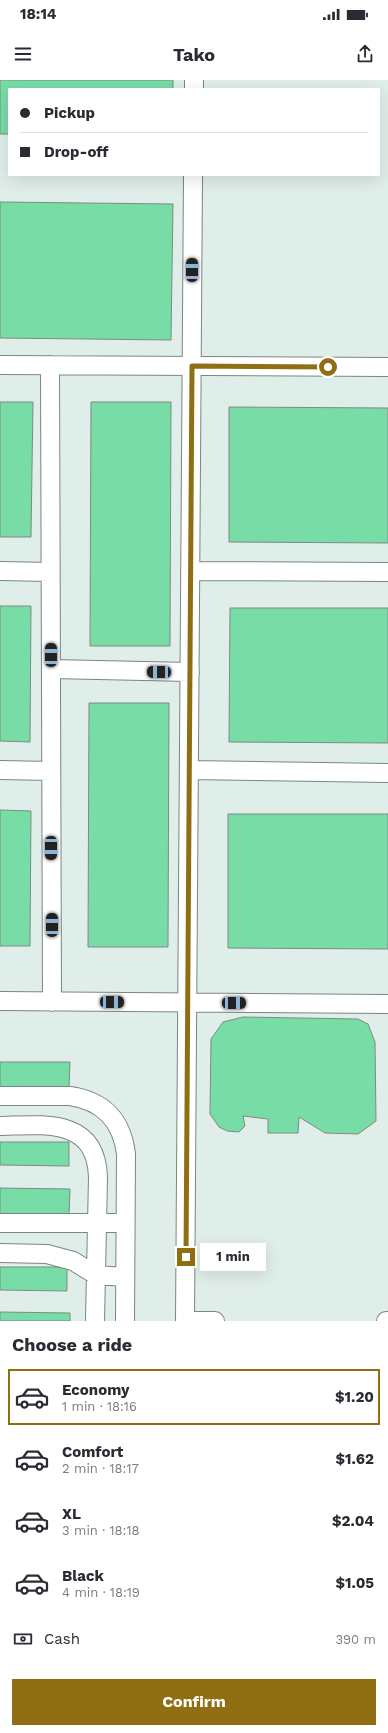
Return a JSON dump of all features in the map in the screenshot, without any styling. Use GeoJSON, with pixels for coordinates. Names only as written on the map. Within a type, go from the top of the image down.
{"type":"FeatureCollection","features":[{"type":"Feature","properties":{"kind":"lane"},"geometry":{"type":"LineString","coordinates":[[193,176],[185,1321],[215,1321]]}},
{"type":"Feature","properties":{"kind":"lane"},"geometry":{"type":"LineString","coordinates":[[0,365],[388,367]]}},
{"type":"Feature","properties":{"kind":"lane"},"geometry":{"type":"LineString","coordinates":[[50,365],[52,1002]]}},
{"type":"Feature","properties":{"kind":"lane"},"geometry":{"type":"LineString","coordinates":[[0,571],[50,572]]}},
{"type":"Feature","properties":{"kind":"lane"},"geometry":{"type":"LineString","coordinates":[[190,571],[388,572]]}},
{"type":"Feature","properties":{"kind":"lane"},"geometry":{"type":"LineString","coordinates":[[51,669],[190,672]]}},
{"type":"Feature","properties":{"kind":"lane"},"geometry":{"type":"LineString","coordinates":[[0,770],[51,771]]}},
{"type":"Feature","properties":{"kind":"lane"},"geometry":{"type":"LineString","coordinates":[[189,770],[388,773]]}},
{"type":"Feature","properties":{"kind":"lane"},"geometry":{"type":"LineString","coordinates":[[0,1001],[388,1004]]}},
{"type":"Feature","properties":{"kind":"lane"},"geometry":{"type":"LineString","coordinates":[[0,1096],[70,1096],[81,1098],[101,1107],[110,1114],[122,1133],[125,1144],[126,1223],[124,1321]]}},
{"type":"Feature","properties":{"kind":"lane"},"geometry":{"type":"LineString","coordinates":[[0,1126],[56,1126],[76,1133],[84,1139],[90,1147],[98,1167],[95,1321]]}},
{"type":"Feature","properties":{"kind":"lane"},"geometry":{"type":"LineString","coordinates":[[0,1223],[126,1223]]}},
{"type":"Feature","properties":{"kind":"lane"},"geometry":{"type":"LineString","coordinates":[[0,1253],[33,1253],[53,1255],[72,1261],[96,1274],[125,1277]]}},
{"type":"Feature","properties":{"kind":"building"},"geometry":{"type":"Polygon","coordinates":[[[0,80],[173,80],[173,88],[8,88],[8,134],[0,134],[0,80]]]}},
{"type":"Feature","properties":{"kind":"building"},"geometry":{"type":"Polygon","coordinates":[[[0,202],[173,204],[171,340],[0,338],[0,202]]]}},
{"type":"Feature","properties":{"kind":"building"},"geometry":{"type":"Polygon","coordinates":[[[0,402],[33,402],[31,537],[0,537],[0,402]]]}},
{"type":"Feature","properties":{"kind":"building"},"geometry":{"type":"Polygon","coordinates":[[[91,402],[171,402],[170,646],[90,646],[91,402]]]}},
{"type":"Feature","properties":{"kind":"building"},"geometry":{"type":"Polygon","coordinates":[[[229,407],[388,408],[388,543],[229,542],[229,407]]]}},
{"type":"Feature","properties":{"kind":"building"},"geometry":{"type":"Polygon","coordinates":[[[0,606],[31,606],[30,742],[0,741],[0,606]]]}},
{"type":"Feature","properties":{"kind":"building"},"geometry":{"type":"Polygon","coordinates":[[[230,608],[388,608],[388,743],[229,742],[230,608]]]}},
{"type":"Feature","properties":{"kind":"building"},"geometry":{"type":"Polygon","coordinates":[[[89,703],[169,703],[168,947],[88,947],[89,703]]]}},
{"type":"Feature","properties":{"kind":"building"},"geometry":{"type":"Polygon","coordinates":[[[0,810],[31,811],[30,946],[0,946],[0,810]]]}},
{"type":"Feature","properties":{"kind":"building"},"geometry":{"type":"Polygon","coordinates":[[[228,814],[388,814],[388,949],[228,948],[228,814]]]}},
{"type":"Feature","properties":{"kind":"building"},"geometry":{"type":"Polygon","coordinates":[[[243,1017],[358,1019],[368,1024],[375,1042],[376,1121],[358,1134],[325,1133],[299,1117],[298,1133],[268,1133],[268,1119],[243,1116],[245,1126],[239,1132],[227,1131],[219,1127],[210,1114],[211,1039],[223,1022],[243,1017]]]}},
{"type":"Feature","properties":{"kind":"building"},"geometry":{"type":"Polygon","coordinates":[[[0,1062],[70,1062],[69,1088],[0,1088],[0,1062]]]}},
{"type":"Feature","properties":{"kind":"building"},"geometry":{"type":"Polygon","coordinates":[[[0,1142],[69,1142],[69,1166],[0,1165],[0,1142]]]}},
{"type":"Feature","properties":{"kind":"building"},"geometry":{"type":"Polygon","coordinates":[[[0,1188],[70,1189],[69,1215],[0,1214],[0,1188]]]}},
{"type":"Feature","properties":{"kind":"building"},"geometry":{"type":"Polygon","coordinates":[[[0,1267],[67,1267],[67,1291],[0,1290],[0,1267]]]}},
{"type":"Feature","properties":{"kind":"building"},"geometry":{"type":"Polygon","coordinates":[[[0,1312],[70,1313],[70,1321],[0,1321],[0,1312]]]}},
{"type":"Feature","properties":{"kind":"route"},"geometry":{"type":"LineString","coordinates":[[186,1257],[192,366],[328,367]]}}]}
